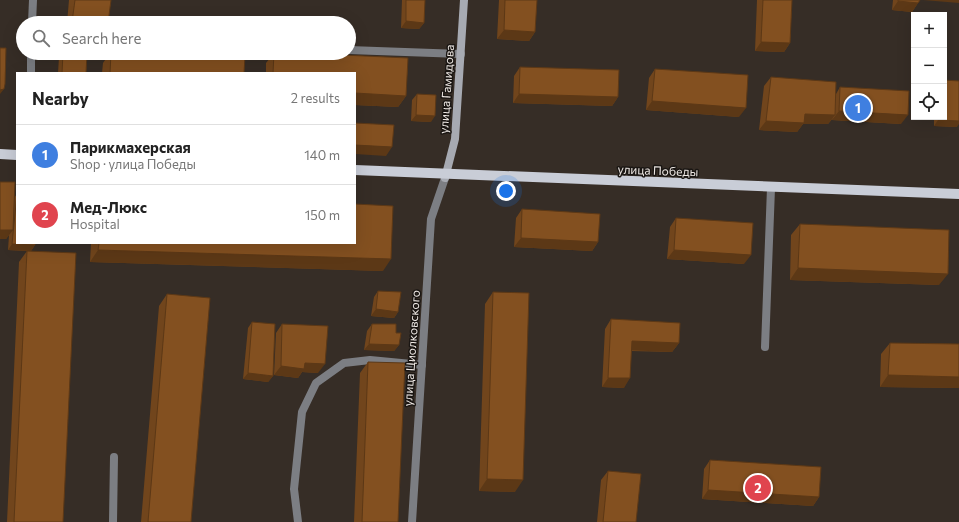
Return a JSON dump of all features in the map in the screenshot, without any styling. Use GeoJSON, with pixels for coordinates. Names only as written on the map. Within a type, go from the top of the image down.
{"type":"FeatureCollection","features":[{"type":"Feature","properties":{"kind":"main road"},"geometry":{"type":"LineString","coordinates":[[0,154],[16,154]]}},
{"type":"Feature","properties":{"kind":"main road"},"geometry":{"type":"LineString","coordinates":[[0,158],[16,158]]}},
{"type":"Feature","properties":{"kind":"main road","name":"улица Победы"},"geometry":{"type":"LineString","coordinates":[[356,170],[446,176]]}},
{"type":"Feature","properties":{"kind":"main road","name":"улица Победы"},"geometry":{"type":"LineString","coordinates":[[356,174],[446,176],[959,198]]}},
{"type":"Feature","properties":{"kind":"main road","name":"улица Победы"},"geometry":{"type":"LineString","coordinates":[[770,190],[959,194]]}},
{"type":"Feature","properties":{"kind":"street"},"geometry":{"type":"LineString","coordinates":[[32,16],[33,0]]}},
{"type":"Feature","properties":{"kind":"street","name":"улица Гамидова"},"geometry":{"type":"LineString","coordinates":[[446,176],[455,140],[464,0]]}},
{"type":"Feature","properties":{"kind":"street"},"geometry":{"type":"LineString","coordinates":[[356,50],[461,54]]}},
{"type":"Feature","properties":{"kind":"street"},"geometry":{"type":"LineString","coordinates":[[31,60],[31,72]]}},
{"type":"Feature","properties":{"kind":"street","name":"улица Циолковского"},"geometry":{"type":"LineString","coordinates":[[412,522],[431,219],[446,176]]}},
{"type":"Feature","properties":{"kind":"street"},"geometry":{"type":"LineString","coordinates":[[765,347],[770,190]]}},
{"type":"Feature","properties":{"kind":"street"},"geometry":{"type":"LineString","coordinates":[[298,522],[294,488],[302,412],[316,383],[344,363],[370,360],[422,365]]}},
{"type":"Feature","properties":{"kind":"street"},"geometry":{"type":"LineString","coordinates":[[113,522],[114,457]]}},
{"type":"Feature","properties":{"kind":"building"},"geometry":{"type":"Polygon","coordinates":[[[75,0],[111,0],[109,16],[73,16],[75,0]]]}},
{"type":"Feature","properties":{"kind":"building"},"geometry":{"type":"Polygon","coordinates":[[[406,0],[425,0],[424,23],[406,21],[406,0]]]}},
{"type":"Feature","properties":{"kind":"building"},"geometry":{"type":"Polygon","coordinates":[[[505,0],[537,0],[535,32],[504,30],[505,0]]]}},
{"type":"Feature","properties":{"kind":"building"},"geometry":{"type":"Polygon","coordinates":[[[763,0],[792,0],[790,43],[761,42],[763,0]]]}},
{"type":"Feature","properties":{"kind":"building"},"geometry":{"type":"Polygon","coordinates":[[[898,0],[920,0],[918,3],[898,0]]]}},
{"type":"Feature","properties":{"kind":"building"},"geometry":{"type":"Polygon","coordinates":[[[0,48],[6,48],[5,84],[4,89],[0,90],[0,48]]]}},
{"type":"Feature","properties":{"kind":"building"},"geometry":{"type":"Polygon","coordinates":[[[356,56],[408,58],[406,96],[356,93],[356,72],[273,72],[274,60],[356,60],[356,56]]]}},
{"type":"Feature","properties":{"kind":"building"},"geometry":{"type":"Polygon","coordinates":[[[63,60],[87,60],[86,72],[62,72],[63,60]]]}},
{"type":"Feature","properties":{"kind":"building"},"geometry":{"type":"Polygon","coordinates":[[[111,60],[245,60],[244,72],[110,72],[111,60]]]}},
{"type":"Feature","properties":{"kind":"building"},"geometry":{"type":"Polygon","coordinates":[[[520,67],[619,70],[618,97],[519,94],[520,67]]]}},
{"type":"Feature","properties":{"kind":"building"},"geometry":{"type":"Polygon","coordinates":[[[655,69],[748,75],[746,108],[652,101],[655,69]]]}},
{"type":"Feature","properties":{"kind":"building"},"geometry":{"type":"Polygon","coordinates":[[[771,77],[836,82],[835,115],[805,114],[804,123],[766,121],[771,77]]]}},
{"type":"Feature","properties":{"kind":"building"},"geometry":{"type":"Polygon","coordinates":[[[947,80],[959,81],[959,121],[938,120],[947,120],[947,80]]]}},
{"type":"Feature","properties":{"kind":"building"},"geometry":{"type":"Polygon","coordinates":[[[840,87],[909,91],[908,115],[839,111],[840,87]]]}},
{"type":"Feature","properties":{"kind":"building"},"geometry":{"type":"Polygon","coordinates":[[[417,94],[436,95],[435,116],[416,115],[417,94]]]}},
{"type":"Feature","properties":{"kind":"building"},"geometry":{"type":"Polygon","coordinates":[[[356,123],[394,125],[392,147],[356,145],[356,123]]]}},
{"type":"Feature","properties":{"kind":"building"},"geometry":{"type":"Polygon","coordinates":[[[0,182],[15,182],[13,230],[0,230],[0,182]]]}},
{"type":"Feature","properties":{"kind":"building"},"geometry":{"type":"Polygon","coordinates":[[[16,204],[16,244],[35,245],[12,244],[16,204]]]}},
{"type":"Feature","properties":{"kind":"building"},"geometry":{"type":"Polygon","coordinates":[[[356,204],[393,206],[391,259],[98,250],[99,244],[356,244],[356,204]]]}},
{"type":"Feature","properties":{"kind":"building"},"geometry":{"type":"Polygon","coordinates":[[[522,209],[600,214],[598,242],[521,238],[522,209]]]}},
{"type":"Feature","properties":{"kind":"building"},"geometry":{"type":"Polygon","coordinates":[[[676,218],[753,223],[751,255],[674,250],[676,218]]]}},
{"type":"Feature","properties":{"kind":"building"},"geometry":{"type":"Polygon","coordinates":[[[800,224],[949,230],[948,274],[798,268],[800,224]]]}},
{"type":"Feature","properties":{"kind":"building"},"geometry":{"type":"Polygon","coordinates":[[[27,251],[76,253],[63,522],[14,522],[27,251]]]}},
{"type":"Feature","properties":{"kind":"building"},"geometry":{"type":"Polygon","coordinates":[[[378,291],[401,292],[398,312],[376,309],[378,291]]]}},
{"type":"Feature","properties":{"kind":"building"},"geometry":{"type":"Polygon","coordinates":[[[493,292],[529,293],[523,480],[487,479],[493,292]]]}},
{"type":"Feature","properties":{"kind":"building"},"geometry":{"type":"Polygon","coordinates":[[[167,294],[210,298],[191,522],[148,522],[167,294]]]}},
{"type":"Feature","properties":{"kind":"building"},"geometry":{"type":"Polygon","coordinates":[[[611,319],[680,323],[679,343],[632,341],[630,378],[608,378],[611,319]]]}},
{"type":"Feature","properties":{"kind":"building"},"geometry":{"type":"Polygon","coordinates":[[[252,322],[275,324],[273,376],[248,373],[252,322]]]}},
{"type":"Feature","properties":{"kind":"building"},"geometry":{"type":"Polygon","coordinates":[[[282,324],[328,326],[325,364],[305,363],[304,369],[281,366],[282,324]]]}},
{"type":"Feature","properties":{"kind":"building"},"geometry":{"type":"Polygon","coordinates":[[[372,324],[396,324],[396,333],[401,333],[399,345],[369,344],[372,324]]]}},
{"type":"Feature","properties":{"kind":"building"},"geometry":{"type":"Polygon","coordinates":[[[890,343],[959,344],[959,377],[888,375],[890,343]]]}},
{"type":"Feature","properties":{"kind":"building"},"geometry":{"type":"Polygon","coordinates":[[[368,362],[405,363],[398,522],[362,522],[368,362]]]}},
{"type":"Feature","properties":{"kind":"building"},"geometry":{"type":"Polygon","coordinates":[[[710,460],[821,467],[819,497],[708,490],[710,460]]]}},
{"type":"Feature","properties":{"kind":"building"},"geometry":{"type":"Polygon","coordinates":[[[608,471],[641,474],[636,522],[603,522],[608,471]]]}},
{"type":"Feature","properties":{"kind":"place","name":"Парикмахерская"},"geometry":{"type":"Point","coordinates":[858,108]}},
{"type":"Feature","properties":{"kind":"place","name":"Мед-Люкс"},"geometry":{"type":"Point","coordinates":[758,488]}}]}
